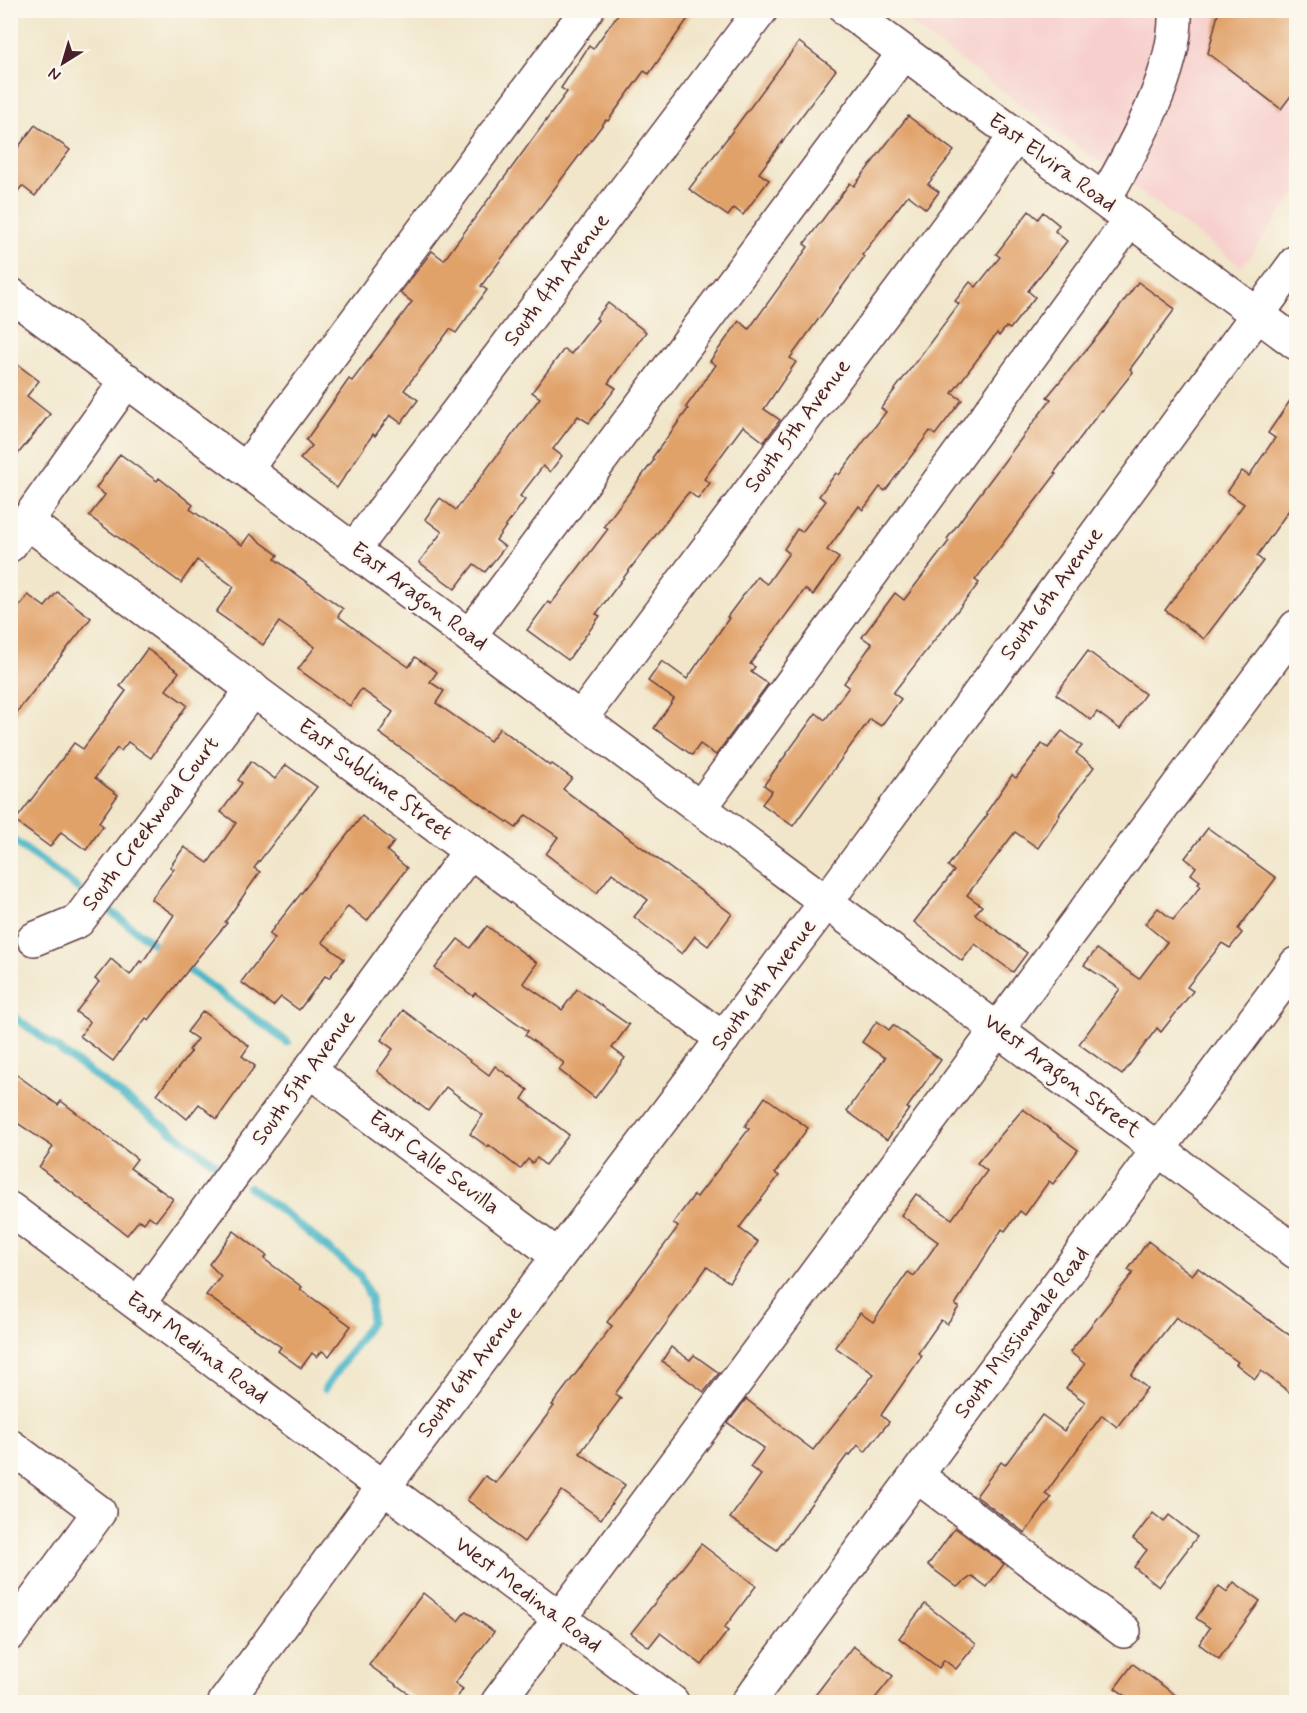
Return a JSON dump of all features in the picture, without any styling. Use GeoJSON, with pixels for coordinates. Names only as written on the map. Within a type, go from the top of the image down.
{"type":"FeatureCollection","features":[{"type":"Feature","properties":{"kind":"street"},"geometry":{"type":"LineString","coordinates":[[246,469],[586,10]]}},
{"type":"Feature","properties":{"kind":"street","name":"South 4th Avenue"},"geometry":{"type":"LineString","coordinates":[[354,549],[761,10]]}},
{"type":"Feature","properties":{"kind":"street","name":"East Elvira Road"},"geometry":{"type":"LineString","coordinates":[[847,10],[1296,343]]}},
{"type":"Feature","properties":{"kind":"street"},"geometry":{"type":"LineString","coordinates":[[700,807],[1117,210],[1126,161],[1172,53],[1176,28],[1175,10]]}},
{"type":"Feature","properties":{"kind":"street"},"geometry":{"type":"LineString","coordinates":[[470,635],[904,53]]}},
{"type":"Feature","properties":{"kind":"street","name":"South 5th Avenue"},"geometry":{"type":"LineString","coordinates":[[581,718],[1016,136]]}},
{"type":"Feature","properties":{"kind":"street","name":"South 6th Avenue"},"geometry":{"type":"LineString","coordinates":[[225,1702],[383,1488],[827,900],[1296,262]]}},
{"type":"Feature","properties":{"kind":"street","name":"East Aragon Road"},"geometry":{"type":"LineString","coordinates":[[10,294],[827,900]]}},
{"type":"Feature","properties":{"kind":"street"},"geometry":{"type":"LineString","coordinates":[[19,533],[127,380]]}},
{"type":"Feature","properties":{"kind":"street","name":"East Sublime Street"},"geometry":{"type":"LineString","coordinates":[[19,533],[253,689],[723,1039]]}},
{"type":"Feature","properties":{"kind":"street"},"geometry":{"type":"LineString","coordinates":[[498,1702],[1296,627]]}},
{"type":"Feature","properties":{"kind":"street","name":"South Creekwood Court"},"geometry":{"type":"LineString","coordinates":[[34,939],[78,921],[253,689]]}},
{"type":"Feature","properties":{"kind":"street","name":"South 5th Avenue"},"geometry":{"type":"LineString","coordinates":[[138,1305],[470,851]]}},
{"type":"Feature","properties":{"kind":"street","name":"West Aragon Street"},"geometry":{"type":"LineString","coordinates":[[827,900],[1296,1251]]}},
{"type":"Feature","properties":{"kind":"street","name":"South Missiondale Road"},"geometry":{"type":"LineString","coordinates":[[748,1702],[1296,964]]}},
{"type":"Feature","properties":{"kind":"street","name":"East Calle Sevilla"},"geometry":{"type":"LineString","coordinates":[[310,1071],[558,1256]]}},
{"type":"Feature","properties":{"kind":"street","name":"East Medina Road"},"geometry":{"type":"LineString","coordinates":[[10,1209],[383,1488]]}},
{"type":"Feature","properties":{"kind":"street"},"geometry":{"type":"LineString","coordinates":[[10,1446],[99,1512],[10,1634]]}},
{"type":"Feature","properties":{"kind":"street"},"geometry":{"type":"LineString","coordinates":[[917,1476],[1124,1631]]}},
{"type":"Feature","properties":{"kind":"street","name":"West Medina Road"},"geometry":{"type":"LineString","coordinates":[[383,1488],[672,1702]]}},
{"type":"Feature","properties":{"kind":"shaded area"},"geometry":{"type":"Polygon","coordinates":[[[893,11],[1296,11],[1296,192],[1242,267],[893,11]]]}},
{"type":"Feature","properties":{"kind":"building"},"geometry":{"type":"Polygon","coordinates":[[[621,10],[694,10],[649,74],[644,71],[481,286],[487,290],[456,333],[450,329],[404,390],[418,400],[401,423],[390,415],[375,436],[373,434],[337,488],[300,459],[312,446],[306,440],[349,379],[352,381],[412,302],[400,293],[432,251],[444,260],[567,92],[561,88],[589,46],[593,49],[621,10]]]}},
{"type":"Feature","properties":{"kind":"building"},"geometry":{"type":"Polygon","coordinates":[[[1219,10],[1296,10],[1296,89],[1281,109],[1208,53],[1219,10]]]}},
{"type":"Feature","properties":{"kind":"building"},"geometry":{"type":"Polygon","coordinates":[[[799,42],[836,70],[759,173],[769,180],[743,215],[734,208],[728,216],[689,189],[799,42]]]}},
{"type":"Feature","properties":{"kind":"building"},"geometry":{"type":"Polygon","coordinates":[[[908,116],[954,151],[928,184],[939,192],[926,209],[908,195],[862,255],[864,257],[790,358],[796,362],[764,409],[780,420],[764,442],[743,426],[704,479],[710,483],[698,499],[689,492],[683,499],[596,614],[600,616],[568,660],[527,630],[548,602],[551,604],[608,529],[604,526],[654,460],[652,458],[688,409],[686,407],[716,365],[710,361],[739,321],[749,329],[808,247],[804,244],[850,183],[854,186],[908,116]]]}},
{"type":"Feature","properties":{"kind":"building"},"geometry":{"type":"Polygon","coordinates":[[[35,125],[70,150],[35,196],[22,186],[10,201],[10,158],[35,125]]]}},
{"type":"Feature","properties":{"kind":"building"},"geometry":{"type":"Polygon","coordinates":[[[1029,211],[1038,219],[1043,212],[1059,225],[1055,231],[1067,241],[1028,291],[1035,297],[1010,329],[1006,327],[999,336],[997,333],[952,393],[962,400],[935,435],[930,431],[885,491],[880,487],[863,510],[859,506],[827,550],[839,558],[813,595],[805,589],[750,664],[755,667],[751,672],[768,684],[716,755],[700,744],[692,755],[654,728],[674,699],[648,681],[662,661],[687,679],[729,618],[727,617],[757,577],[767,584],[789,553],[784,549],[797,529],[802,532],[826,501],[819,496],[836,473],[839,475],[886,412],[881,408],[959,304],[955,301],[970,282],[976,287],[1000,257],[996,254],[1029,211]]]}},
{"type":"Feature","properties":{"kind":"building"},"geometry":{"type":"Polygon","coordinates":[[[1138,282],[1175,309],[1130,369],[1133,372],[1101,410],[1054,473],[1056,474],[975,580],[979,583],[893,693],[901,699],[881,726],[870,719],[793,826],[762,804],[772,791],[764,785],[816,713],[825,720],[849,687],[844,683],[872,644],[862,637],[895,593],[904,600],[1051,399],[1047,397],[1104,328],[1138,282]]]}},
{"type":"Feature","properties":{"kind":"building"},"geometry":{"type":"Polygon","coordinates":[[[608,303],[646,332],[608,383],[616,388],[589,423],[578,416],[553,449],[562,456],[550,472],[543,466],[520,496],[525,500],[496,540],[505,547],[485,572],[474,564],[455,589],[419,562],[442,532],[425,519],[440,498],[456,510],[540,398],[532,392],[564,349],[571,354],[598,320],[596,318],[608,303]]]}},
{"type":"Feature","properties":{"kind":"building"},"geometry":{"type":"Polygon","coordinates":[[[10,359],[39,381],[27,396],[50,414],[10,464],[10,359]]]}},
{"type":"Feature","properties":{"kind":"building"},"geometry":{"type":"Polygon","coordinates":[[[1296,392],[1296,500],[1257,556],[1263,561],[1204,639],[1165,610],[1244,504],[1227,492],[1242,471],[1249,476],[1275,438],[1268,433],[1296,392]]]}},
{"type":"Feature","properties":{"kind":"building"},"geometry":{"type":"Polygon","coordinates":[[[120,454],[157,481],[159,478],[193,505],[190,509],[242,545],[250,534],[278,555],[275,559],[343,609],[338,616],[375,644],[409,667],[415,657],[437,672],[430,682],[444,691],[436,703],[490,741],[500,728],[550,766],[552,764],[572,778],[563,789],[732,914],[708,946],[695,936],[682,954],[634,917],[648,900],[612,873],[597,893],[546,854],[558,837],[526,815],[516,828],[379,733],[393,712],[361,689],[350,706],[298,669],[315,647],[279,622],[263,645],[216,612],[234,587],[197,560],[181,583],[89,516],[105,495],[96,488],[120,454]]]}},
{"type":"Feature","properties":{"kind":"building"},"geometry":{"type":"Polygon","coordinates":[[[57,592],[91,618],[10,721],[10,618],[28,595],[45,607],[57,592]]]}},
{"type":"Feature","properties":{"kind":"building"},"geometry":{"type":"Polygon","coordinates":[[[147,649],[179,672],[166,690],[187,705],[151,758],[128,742],[121,751],[117,748],[95,778],[118,795],[99,822],[103,826],[86,850],[61,832],[50,847],[15,821],[74,743],[83,749],[126,691],[120,686],[147,649]]]}},
{"type":"Feature","properties":{"kind":"building"},"geometry":{"type":"Polygon","coordinates":[[[1088,651],[1145,694],[1120,729],[1097,712],[1091,720],[1056,694],[1088,651]]]}},
{"type":"Feature","properties":{"kind":"building"},"geometry":{"type":"Polygon","coordinates":[[[1062,731],[1082,746],[1076,753],[1094,767],[1059,814],[1038,848],[1015,832],[967,895],[982,906],[975,914],[1027,953],[1013,972],[975,944],[962,961],[914,922],[954,871],[948,866],[988,814],[986,813],[1012,775],[1016,778],[1042,744],[1048,748],[1062,731]]]}},
{"type":"Feature","properties":{"kind":"building"},"geometry":{"type":"Polygon","coordinates":[[[251,761],[275,779],[286,765],[317,787],[254,868],[260,872],[225,922],[227,923],[149,1020],[146,1018],[113,1061],[80,1036],[90,1022],[76,1012],[99,982],[95,979],[111,959],[130,975],[140,961],[142,963],[174,915],[151,899],[174,869],[170,867],[184,847],[208,863],[236,823],[221,812],[242,783],[238,780],[251,761]]]}},
{"type":"Feature","properties":{"kind":"building"},"geometry":{"type":"Polygon","coordinates":[[[362,816],[394,842],[387,851],[407,868],[367,921],[348,906],[322,942],[344,959],[329,978],[325,976],[299,1010],[281,997],[273,1006],[241,982],[275,938],[269,934],[362,816]]]}},
{"type":"Feature","properties":{"kind":"building"},"geometry":{"type":"Polygon","coordinates":[[[1208,828],[1276,878],[1238,929],[1242,933],[1230,948],[1222,943],[1187,987],[1193,991],[1161,1032],[1157,1028],[1122,1075],[1079,1044],[1120,989],[1084,965],[1097,949],[1139,979],[1167,942],[1145,924],[1158,908],[1173,920],[1201,886],[1198,883],[1200,881],[1191,874],[1196,867],[1185,858],[1208,828]]]}},
{"type":"Feature","properties":{"kind":"building"},"geometry":{"type":"Polygon","coordinates":[[[487,926],[537,963],[523,983],[562,1010],[577,989],[629,1025],[612,1048],[625,1058],[595,1098],[559,1070],[564,1063],[525,1035],[528,1031],[475,993],[473,996],[435,968],[458,939],[470,948],[487,926]]]}},
{"type":"Feature","properties":{"kind":"building"},"geometry":{"type":"Polygon","coordinates":[[[403,1010],[489,1075],[495,1066],[528,1090],[522,1099],[569,1135],[545,1165],[537,1158],[532,1163],[528,1159],[520,1169],[489,1145],[488,1147],[470,1134],[483,1115],[446,1087],[428,1111],[377,1071],[393,1049],[381,1040],[403,1010]]]}},
{"type":"Feature","properties":{"kind":"building"},"geometry":{"type":"Polygon","coordinates":[[[203,1011],[249,1046],[242,1056],[255,1066],[217,1119],[199,1104],[187,1119],[157,1094],[191,1052],[189,1050],[197,1039],[187,1032],[203,1011]]]}},
{"type":"Feature","properties":{"kind":"building"},"geometry":{"type":"Polygon","coordinates":[[[877,1021],[889,1030],[893,1025],[941,1060],[887,1140],[847,1111],[885,1058],[862,1042],[877,1021]]]}},
{"type":"Feature","properties":{"kind":"building"},"geometry":{"type":"Polygon","coordinates":[[[10,1070],[58,1105],[61,1101],[137,1159],[130,1168],[173,1199],[156,1221],[149,1216],[144,1223],[139,1220],[127,1235],[39,1167],[53,1147],[10,1118],[10,1070]]]}},
{"type":"Feature","properties":{"kind":"building"},"geometry":{"type":"Polygon","coordinates":[[[765,1097],[808,1128],[775,1173],[779,1176],[739,1228],[758,1242],[729,1282],[707,1267],[615,1394],[621,1398],[580,1453],[625,1485],[601,1519],[562,1491],[524,1542],[467,1500],[485,1476],[496,1483],[554,1406],[552,1405],[612,1326],[607,1322],[678,1227],[673,1223],[694,1195],[697,1197],[749,1129],[745,1126],[765,1097]]]}},
{"type":"Feature","properties":{"kind":"building"},"geometry":{"type":"Polygon","coordinates":[[[1023,1109],[1078,1150],[1053,1184],[1049,1181],[1025,1215],[1020,1211],[1005,1231],[1002,1229],[955,1305],[959,1307],[947,1324],[941,1320],[918,1353],[922,1356],[881,1415],[889,1422],[865,1452],[858,1445],[850,1455],[848,1454],[777,1550],[730,1518],[761,1475],[750,1467],[764,1448],[728,1423],[746,1399],[813,1450],[874,1374],[835,1347],[860,1313],[873,1322],[908,1272],[914,1276],[938,1242],[901,1215],[916,1194],[952,1219],[987,1171],[977,1163],[1023,1109]]]}},
{"type":"Feature","properties":{"kind":"building"},"geometry":{"type":"Polygon","coordinates":[[[234,1231],[267,1256],[264,1259],[302,1287],[300,1289],[351,1326],[329,1356],[322,1351],[317,1357],[312,1353],[301,1368],[278,1351],[281,1347],[206,1295],[221,1276],[209,1264],[234,1231]]]}},
{"type":"Feature","properties":{"kind":"building"},"geometry":{"type":"Polygon","coordinates":[[[1148,1241],[1192,1275],[1198,1268],[1296,1340],[1296,1397],[1261,1371],[1255,1379],[1236,1364],[1238,1362],[1176,1317],[1131,1375],[1147,1388],[1117,1427],[1102,1415],[1045,1494],[1051,1498],[1025,1533],[976,1496],[1001,1462],[1005,1465],[1042,1415],[1064,1431],[1085,1402],[1066,1388],[1085,1364],[1070,1352],[1133,1273],[1128,1270],[1148,1241]]]}},
{"type":"Feature","properties":{"kind":"building"},"geometry":{"type":"Polygon","coordinates":[[[671,1347],[690,1360],[694,1355],[719,1373],[704,1392],[662,1361],[671,1347]]]}},
{"type":"Feature","properties":{"kind":"building"},"geometry":{"type":"Polygon","coordinates":[[[1153,1513],[1164,1522],[1169,1515],[1197,1537],[1159,1587],[1134,1567],[1147,1550],[1133,1539],[1153,1513]]]}},
{"type":"Feature","properties":{"kind":"building"},"geometry":{"type":"Polygon","coordinates":[[[955,1528],[1004,1564],[987,1587],[972,1576],[957,1587],[928,1565],[955,1528]]]}},
{"type":"Feature","properties":{"kind":"building"},"geometry":{"type":"Polygon","coordinates":[[[701,1544],[756,1586],[724,1628],[728,1631],[702,1665],[660,1633],[649,1647],[631,1633],[701,1544]]]}},
{"type":"Feature","properties":{"kind":"building"},"geometry":{"type":"Polygon","coordinates":[[[1234,1582],[1260,1601],[1219,1659],[1199,1644],[1210,1628],[1196,1618],[1219,1586],[1227,1592],[1234,1582]]]}},
{"type":"Feature","properties":{"kind":"building"},"geometry":{"type":"Polygon","coordinates":[[[423,1593],[458,1621],[466,1611],[494,1632],[455,1683],[463,1689],[454,1702],[420,1702],[369,1665],[423,1593]]]}},
{"type":"Feature","properties":{"kind":"building"},"geometry":{"type":"Polygon","coordinates":[[[925,1604],[976,1644],[956,1669],[944,1660],[939,1668],[899,1638],[925,1604]]]}},
{"type":"Feature","properties":{"kind":"building"},"geometry":{"type":"Polygon","coordinates":[[[853,1646],[893,1676],[872,1702],[810,1702],[853,1646]]]}},
{"type":"Feature","properties":{"kind":"building"},"geometry":{"type":"Polygon","coordinates":[[[1133,1664],[1185,1702],[1134,1702],[1115,1688],[1133,1664]]]}},
{"type":"Feature","properties":{"kind":"waterway"},"geometry":{"type":"LineString","coordinates":[[10,838],[78,888]]}},
{"type":"Feature","properties":{"kind":"waterway"},"geometry":{"type":"LineString","coordinates":[[110,911],[162,950]]}},
{"type":"Feature","properties":{"kind":"waterway"},"geometry":{"type":"LineString","coordinates":[[181,964],[287,1042]]}},
{"type":"Feature","properties":{"kind":"waterway"},"geometry":{"type":"LineString","coordinates":[[10,1014],[216,1164]]}},
{"type":"Feature","properties":{"kind":"waterway"},"geometry":{"type":"LineString","coordinates":[[249,1187],[359,1274],[371,1299],[371,1322],[325,1389]]}}]}
